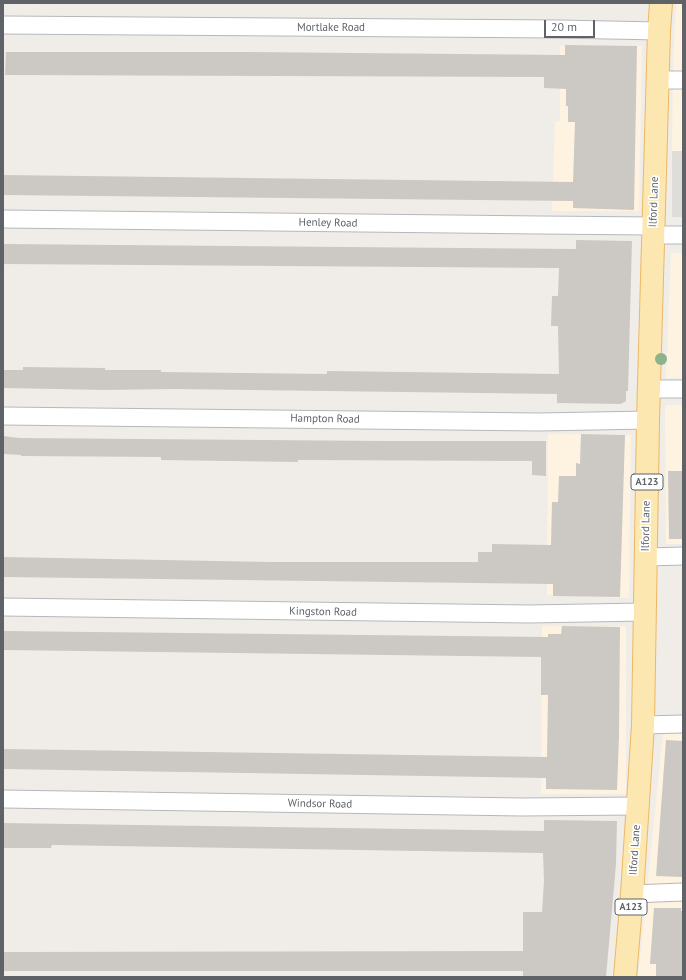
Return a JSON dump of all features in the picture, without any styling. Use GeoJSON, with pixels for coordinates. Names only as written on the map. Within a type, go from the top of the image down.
{"type":"FeatureCollection","features":[{"type":"Feature","properties":{"kind":"main road","name":"Ilford Lane"},"geometry":{"type":"LineString","coordinates":[[625,977],[643,725],[648,420],[661,3]]}},
{"type":"Feature","properties":{"kind":"street","name":"Mortlake Road"},"geometry":{"type":"LineString","coordinates":[[3,25],[659,31]]}},
{"type":"Feature","properties":{"kind":"street"},"geometry":{"type":"LineString","coordinates":[[658,80],[683,80]]}},
{"type":"Feature","properties":{"kind":"street","name":"Henley Road"},"geometry":{"type":"LineString","coordinates":[[3,219],[540,226],[654,230],[683,235]]}},
{"type":"Feature","properties":{"kind":"street"},"geometry":{"type":"LineString","coordinates":[[649,389],[683,389]]}},
{"type":"Feature","properties":{"kind":"street","name":"Hampton Road"},"geometry":{"type":"LineString","coordinates":[[3,416],[531,422],[648,420]]}},
{"type":"Feature","properties":{"kind":"street"},"geometry":{"type":"LineString","coordinates":[[646,557],[683,556]]}},
{"type":"Feature","properties":{"kind":"street","name":"Kingston Road"},"geometry":{"type":"LineString","coordinates":[[3,607],[522,614],[644,612]]}},
{"type":"Feature","properties":{"kind":"street"},"geometry":{"type":"LineString","coordinates":[[643,725],[683,724]]}},
{"type":"Feature","properties":{"kind":"street","name":"Windsor Road"},"geometry":{"type":"LineString","coordinates":[[3,799],[522,807],[637,806]]}},
{"type":"Feature","properties":{"kind":"street"},"geometry":{"type":"LineString","coordinates":[[632,894],[683,892]]}},
{"type":"Feature","properties":{"kind":"shaded area"},"geometry":{"type":"Polygon","coordinates":[[[676,3],[683,3],[683,151],[672,151],[673,67],[676,3]]]}},
{"type":"Feature","properties":{"kind":"shaded area"},"geometry":{"type":"Polygon","coordinates":[[[560,46],[642,46],[639,211],[552,211],[555,122],[560,121],[560,46]]]}},
{"type":"Feature","properties":{"kind":"shaded area"},"geometry":{"type":"Polygon","coordinates":[[[672,151],[683,151],[683,217],[672,217],[672,151]]]}},
{"type":"Feature","properties":{"kind":"shaded area"},"geometry":{"type":"Polygon","coordinates":[[[671,253],[683,253],[683,378],[666,378],[671,253]]]}},
{"type":"Feature","properties":{"kind":"shaded area"},"geometry":{"type":"Polygon","coordinates":[[[665,405],[683,405],[683,544],[666,544],[665,405]]]}},
{"type":"Feature","properties":{"kind":"shaded area"},"geometry":{"type":"Polygon","coordinates":[[[548,434],[631,435],[629,598],[547,595],[548,434]]]}},
{"type":"Feature","properties":{"kind":"shaded area"},"geometry":{"type":"Polygon","coordinates":[[[542,626],[626,626],[626,794],[541,794],[542,626]]]}},
{"type":"Feature","properties":{"kind":"shaded area"},"geometry":{"type":"Polygon","coordinates":[[[683,733],[683,977],[638,977],[663,734],[683,733]]]}},
{"type":"Feature","properties":{"kind":"building"},"geometry":{"type":"Polygon","coordinates":[[[565,45],[637,46],[634,210],[573,208],[573,201],[3,195],[3,175],[573,182],[575,122],[568,122],[566,89],[544,88],[544,77],[5,75],[6,52],[251,52],[565,55],[565,45]]]}},
{"type":"Feature","properties":{"kind":"building"},"geometry":{"type":"Polygon","coordinates":[[[576,240],[632,241],[628,391],[626,391],[626,401],[621,404],[557,403],[557,394],[3,388],[3,370],[23,370],[23,367],[105,368],[105,370],[161,370],[161,372],[327,374],[327,371],[559,374],[558,326],[551,326],[552,296],[558,296],[559,268],[3,264],[3,244],[576,249],[576,240]]]}},
{"type":"Feature","properties":{"kind":"building"},"geometry":{"type":"Polygon","coordinates":[[[581,434],[625,435],[620,597],[553,596],[553,584],[3,577],[3,557],[270,562],[478,562],[478,552],[492,552],[492,544],[551,545],[552,502],[558,502],[559,476],[576,476],[576,463],[580,464],[581,434]]]}},
{"type":"Feature","properties":{"kind":"building"},"geometry":{"type":"Polygon","coordinates":[[[3,436],[19,438],[546,441],[546,476],[532,475],[532,461],[298,460],[298,462],[161,460],[161,457],[21,456],[3,454],[3,436]]]}},
{"type":"Feature","properties":{"kind":"building"},"geometry":{"type":"Polygon","coordinates":[[[668,471],[683,471],[683,539],[669,539],[668,471]]]}},
{"type":"Feature","properties":{"kind":"building"},"geometry":{"type":"Polygon","coordinates":[[[562,626],[620,627],[617,790],[546,789],[546,778],[3,769],[3,749],[547,757],[548,695],[541,695],[541,657],[3,650],[3,631],[548,637],[548,634],[561,634],[562,626]]]}},
{"type":"Feature","properties":{"kind":"building"},"geometry":{"type":"Polygon","coordinates":[[[666,740],[683,741],[683,877],[656,876],[666,740]]]}},
{"type":"Feature","properties":{"kind":"building"},"geometry":{"type":"Polygon","coordinates":[[[544,820],[617,821],[616,864],[606,977],[523,977],[523,971],[3,971],[3,952],[523,951],[523,912],[542,912],[544,881],[543,853],[52,845],[51,848],[3,848],[3,823],[544,831],[544,820]]]}},
{"type":"Feature","properties":{"kind":"building"},"geometry":{"type":"Polygon","coordinates":[[[654,908],[681,908],[681,911],[683,911],[683,977],[656,977],[656,964],[650,964],[654,908]]]}}]}
